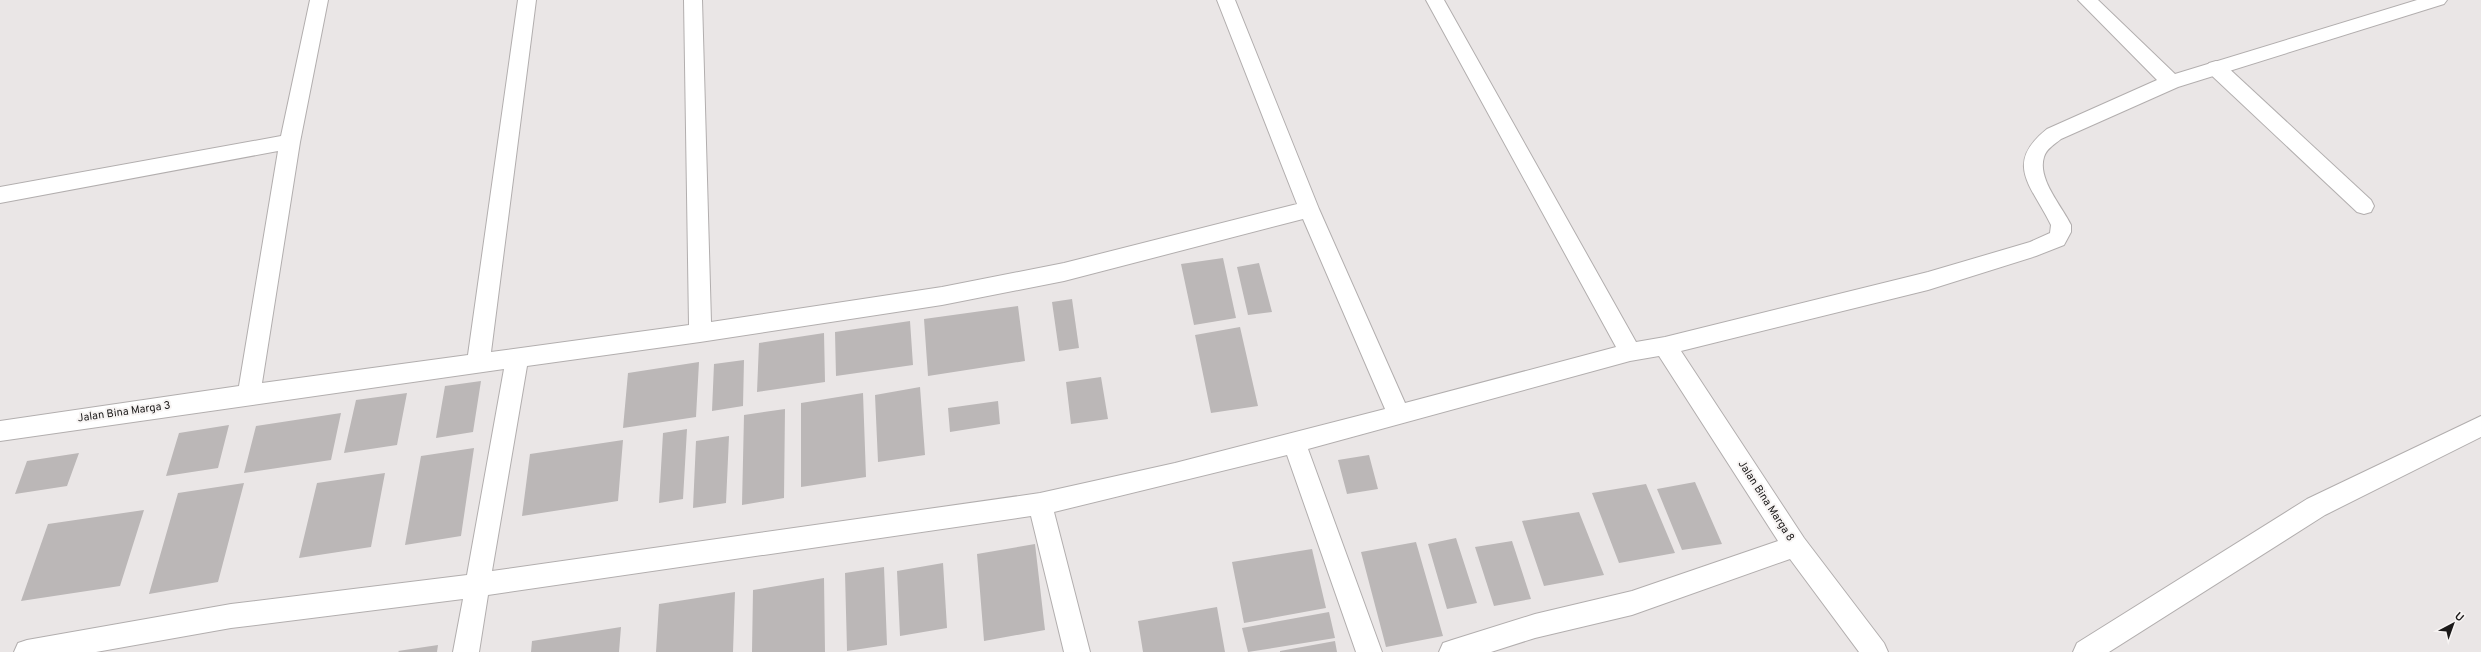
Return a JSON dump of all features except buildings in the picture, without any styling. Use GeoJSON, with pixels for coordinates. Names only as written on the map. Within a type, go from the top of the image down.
{"type":"FeatureCollection","features":[{"type":"Feature","properties":{"kind":"street"},"geometry":{"type":"LineString","coordinates":[[249,394],[290,142],[319,0]]}},
{"type":"Feature","properties":{"kind":"street"},"geometry":{"type":"LineString","coordinates":[[478,363],[527,0]]}},
{"type":"Feature","properties":{"kind":"street"},"geometry":{"type":"LineString","coordinates":[[693,0],[695,28],[700,333]]}},
{"type":"Feature","properties":{"kind":"street"},"geometry":{"type":"LineString","coordinates":[[1226,0],[1309,209],[1399,415]]}},
{"type":"Feature","properties":{"kind":"street"},"geometry":{"type":"LineString","coordinates":[[1435,0],[1630,352]]}},
{"type":"Feature","properties":{"kind":"street"},"geometry":{"type":"LineString","coordinates":[[2087,0],[2171,82]]}},
{"type":"Feature","properties":{"kind":"street"},"geometry":{"type":"LineString","coordinates":[[27,652],[231,616],[479,585],[1040,504],[1175,473],[1294,443],[1630,352],[1665,346],[1928,280],[2048,244],[2056,239],[2061,232],[2062,225],[2032,175],[2032,161],[2042,141],[2070,126],[2171,82],[2438,0]]}},
{"type":"Feature","properties":{"kind":"street"},"geometry":{"type":"LineString","coordinates":[[2216,68],[2364,206]]}},
{"type":"Feature","properties":{"kind":"street"},"geometry":{"type":"LineString","coordinates":[[0,195],[290,142]]}},
{"type":"Feature","properties":{"kind":"street","name":"Jalan Bina Marga 3"},"geometry":{"type":"LineString","coordinates":[[0,430],[249,394],[700,333],[942,296],[1049,275],[1309,209]]}},
{"type":"Feature","properties":{"kind":"street","name":"Jalan Bina Marga 8"},"geometry":{"type":"LineString","coordinates":[[1665,346],[1795,546],[1875,652]]}},
{"type":"Feature","properties":{"kind":"street"},"geometry":{"type":"LineString","coordinates":[[466,652],[479,585],[517,358]]}},
{"type":"Feature","properties":{"kind":"street"},"geometry":{"type":"LineString","coordinates":[[2086,652],[2316,507],[2481,426]]}},
{"type":"Feature","properties":{"kind":"street"},"geometry":{"type":"LineString","coordinates":[[1294,443],[1369,652]]}},
{"type":"Feature","properties":{"kind":"street"},"geometry":{"type":"LineString","coordinates":[[1040,504],[1077,652]]}},
{"type":"Feature","properties":{"kind":"street"},"geometry":{"type":"LineString","coordinates":[[1452,652],[1535,626],[1632,603],[1795,546]]}}]}
